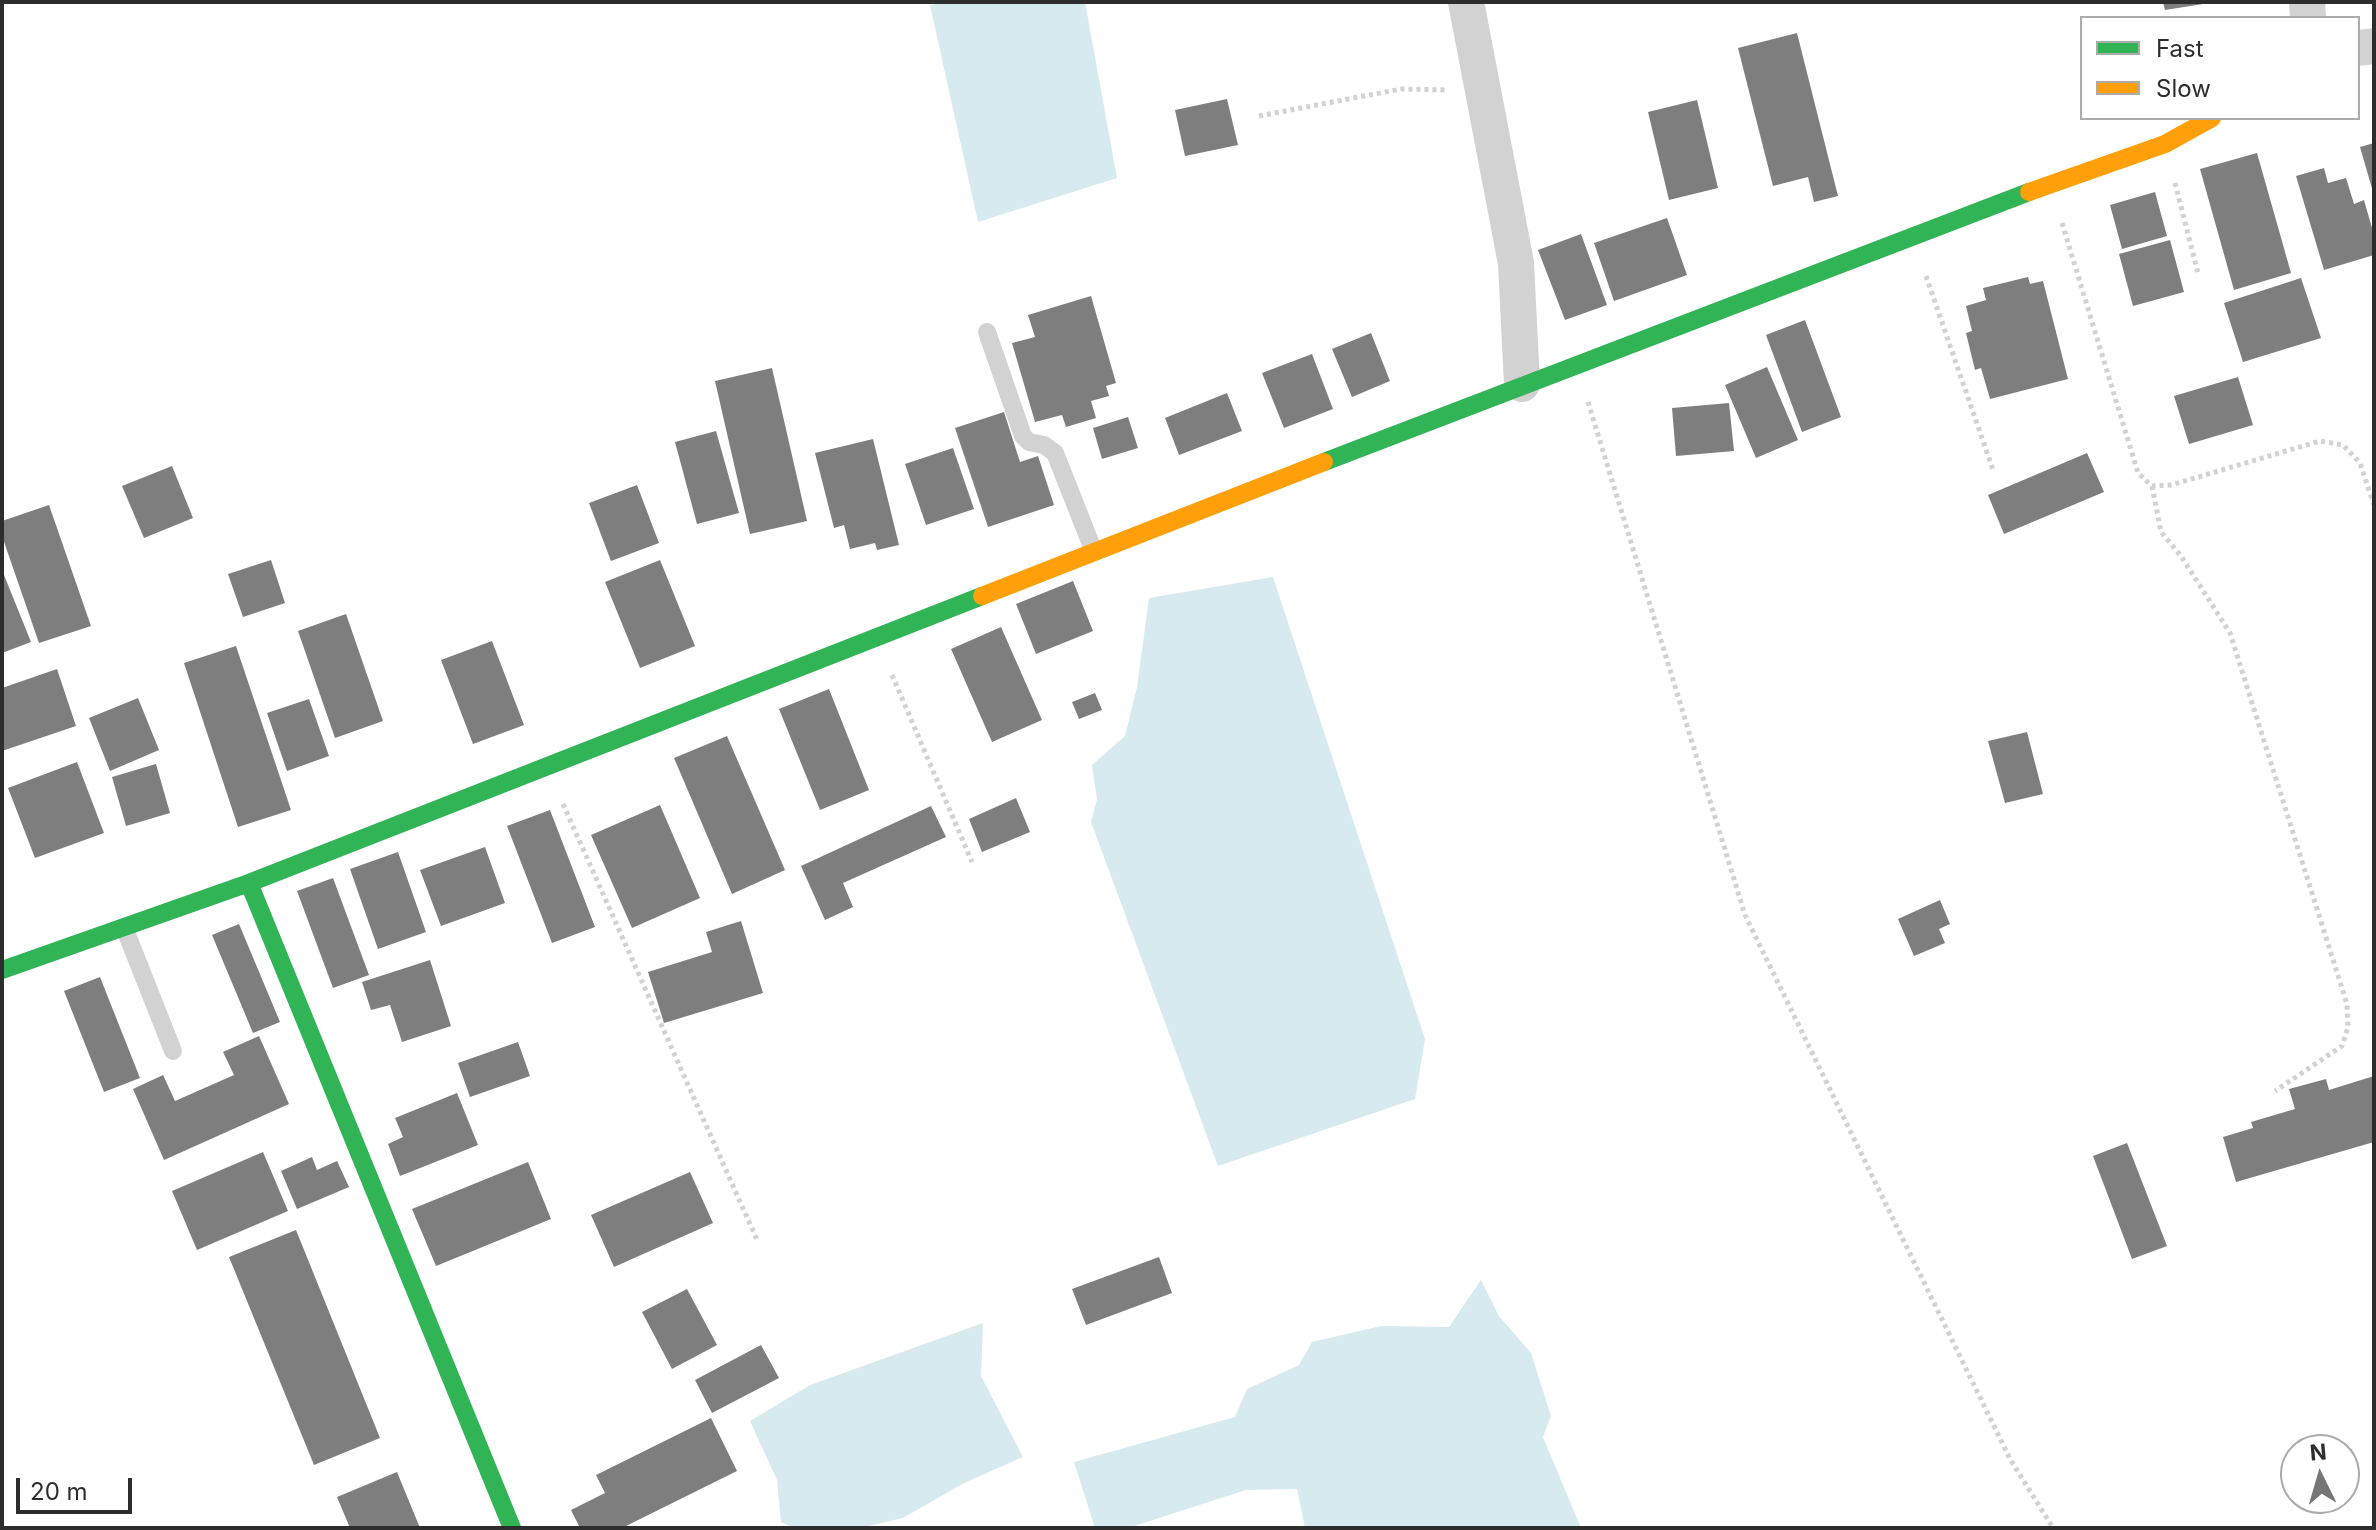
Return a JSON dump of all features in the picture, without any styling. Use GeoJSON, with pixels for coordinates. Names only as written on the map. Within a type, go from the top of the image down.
{"type":"FeatureCollection","features":[{"type":"Feature","properties":{"kind":"street"},"geometry":{"type":"LineString","coordinates":[[1466,2],[1516,263],[1522,384]]}},
{"type":"Feature","properties":{"kind":"street"},"geometry":{"type":"LineString","coordinates":[[2,970],[249,883],[1522,384],[2050,184],[2165,144],[2208,120]]}},
{"type":"Feature","properties":{"kind":"street"},"geometry":{"type":"LineString","coordinates":[[249,883],[512,1528]]}},
{"type":"Feature","properties":{"kind":"lane"},"geometry":{"type":"LineString","coordinates":[[987,332],[1023,436],[1029,442],[1044,445],[1055,453],[1094,552]]}},
{"type":"Feature","properties":{"kind":"lane"},"geometry":{"type":"LineString","coordinates":[[124,927],[173,1051]]}},
{"type":"Feature","properties":{"kind":"path"},"geometry":{"type":"LineString","coordinates":[[1259,116],[1401,89],[1483,92]]}},
{"type":"Feature","properties":{"kind":"path"},"geometry":{"type":"LineString","coordinates":[[2165,144],[2198,273]]}},
{"type":"Feature","properties":{"kind":"path"},"geometry":{"type":"LineString","coordinates":[[2050,184],[2138,473],[2152,486],[2161,532],[2181,556],[2230,633],[2347,1004],[2348,1027],[2342,1046],[2275,1091]]}},
{"type":"Feature","properties":{"kind":"path"},"geometry":{"type":"LineString","coordinates":[[1912,237],[1993,470]]}},
{"type":"Feature","properties":{"kind":"path"},"geometry":{"type":"LineString","coordinates":[[1577,364],[1745,915],[2010,1459],[2053,1528]]}},
{"type":"Feature","properties":{"kind":"path"},"geometry":{"type":"LineString","coordinates":[[2152,486],[2171,485],[2320,441],[2343,445],[2360,463],[2374,505]]}},
{"type":"Feature","properties":{"kind":"path"},"geometry":{"type":"LineString","coordinates":[[876,637],[972,862]]}},
{"type":"Feature","properties":{"kind":"path"},"geometry":{"type":"LineString","coordinates":[[546,766],[758,1242]]}},
{"type":"Feature","properties":{"kind":"shaded area"},"geometry":{"type":"Polygon","coordinates":[[[945,2],[1085,2],[1117,178],[978,222],[930,5],[945,2]]]}},
{"type":"Feature","properties":{"kind":"shaded area"},"geometry":{"type":"Polygon","coordinates":[[[1273,577],[1425,1039],[1415,1099],[1218,1166],[1091,822],[1097,799],[1092,765],[1125,736],[1137,687],[1149,598],[1273,577]]]}},
{"type":"Feature","properties":{"kind":"shaded area"},"geometry":{"type":"Polygon","coordinates":[[[1481,1280],[1499,1316],[1531,1353],[1551,1416],[1543,1437],[1581,1528],[1305,1528],[1297,1489],[1246,1490],[1128,1528],[1095,1528],[1074,1462],[1235,1417],[1247,1389],[1299,1365],[1312,1342],[1381,1326],[1449,1327],[1481,1280]]]}},
{"type":"Feature","properties":{"kind":"shaded area"},"geometry":{"type":"Polygon","coordinates":[[[983,1323],[981,1376],[1023,1457],[964,1483],[903,1518],[860,1528],[794,1528],[781,1522],[777,1480],[750,1421],[810,1385],[983,1323]]]}},
{"type":"Feature","properties":{"kind":"building"},"geometry":{"type":"Polygon","coordinates":[[[2163,2],[2203,2],[2203,4],[2165,10],[2163,2]]]}},
{"type":"Feature","properties":{"kind":"building"},"geometry":{"type":"Polygon","coordinates":[[[1797,33],[1838,196],[1814,202],[1808,177],[1773,186],[1738,48],[1797,33]]]}},
{"type":"Feature","properties":{"kind":"building"},"geometry":{"type":"Polygon","coordinates":[[[1227,99],[1238,145],[1185,156],[1175,110],[1227,99]]]}},
{"type":"Feature","properties":{"kind":"building"},"geometry":{"type":"Polygon","coordinates":[[[1697,100],[1718,188],[1669,200],[1648,112],[1697,100]]]}},
{"type":"Feature","properties":{"kind":"building"},"geometry":{"type":"Polygon","coordinates":[[[2374,143],[2374,191],[2373,192],[2360,147],[2374,143]]]}},
{"type":"Feature","properties":{"kind":"building"},"geometry":{"type":"Polygon","coordinates":[[[2257,153],[2291,273],[2234,290],[2200,169],[2257,153]]]}},
{"type":"Feature","properties":{"kind":"building"},"geometry":{"type":"Polygon","coordinates":[[[2324,168],[2328,183],[2346,178],[2354,204],[2364,200],[2374,235],[2374,255],[2324,270],[2296,176],[2324,168]]]}},
{"type":"Feature","properties":{"kind":"building"},"geometry":{"type":"Polygon","coordinates":[[[2155,192],[2167,236],[2122,249],[2110,205],[2155,192]]]}},
{"type":"Feature","properties":{"kind":"building"},"geometry":{"type":"Polygon","coordinates":[[[1667,218],[1687,275],[1614,301],[1594,243],[1667,218]]]}},
{"type":"Feature","properties":{"kind":"building"},"geometry":{"type":"Polygon","coordinates":[[[1581,234],[1607,305],[1565,320],[1538,250],[1581,234]]]}},
{"type":"Feature","properties":{"kind":"building"},"geometry":{"type":"Polygon","coordinates":[[[2170,240],[2184,292],[2133,306],[2119,254],[2170,240]]]}},
{"type":"Feature","properties":{"kind":"building"},"geometry":{"type":"Polygon","coordinates":[[[2028,277],[2030,284],[2043,281],[2068,379],[1990,399],[1981,368],[1975,370],[1966,333],[1972,331],[1966,306],[1986,300],[1983,288],[2028,277]]]}},
{"type":"Feature","properties":{"kind":"building"},"geometry":{"type":"Polygon","coordinates":[[[2301,278],[2321,338],[2243,362],[2224,303],[2301,278]]]}},
{"type":"Feature","properties":{"kind":"building"},"geometry":{"type":"Polygon","coordinates":[[[1091,296],[1116,383],[1106,386],[1109,396],[1091,401],[1096,418],[1066,427],[1062,415],[1035,422],[1012,343],[1035,337],[1028,315],[1091,296]]]}},
{"type":"Feature","properties":{"kind":"building"},"geometry":{"type":"Polygon","coordinates":[[[1805,320],[1841,417],[1802,432],[1766,335],[1805,320]]]}},
{"type":"Feature","properties":{"kind":"building"},"geometry":{"type":"Polygon","coordinates":[[[1371,333],[1390,381],[1352,397],[1332,349],[1371,333]]]}},
{"type":"Feature","properties":{"kind":"building"},"geometry":{"type":"Polygon","coordinates":[[[1312,354],[1333,409],[1284,428],[1262,373],[1312,354]]]}},
{"type":"Feature","properties":{"kind":"building"},"geometry":{"type":"Polygon","coordinates":[[[1767,367],[1798,440],[1756,458],[1725,385],[1767,367]]]}},
{"type":"Feature","properties":{"kind":"building"},"geometry":{"type":"Polygon","coordinates":[[[772,368],[807,521],[750,534],[715,381],[772,368]]]}},
{"type":"Feature","properties":{"kind":"building"},"geometry":{"type":"Polygon","coordinates":[[[2238,377],[2253,425],[2189,444],[2174,396],[2238,377]]]}},
{"type":"Feature","properties":{"kind":"building"},"geometry":{"type":"Polygon","coordinates":[[[1227,393],[1242,431],[1179,455],[1165,418],[1227,393]]]}},
{"type":"Feature","properties":{"kind":"building"},"geometry":{"type":"Polygon","coordinates":[[[1729,403],[1734,451],[1676,456],[1672,408],[1729,403]]]}},
{"type":"Feature","properties":{"kind":"building"},"geometry":{"type":"Polygon","coordinates":[[[1004,412],[1020,462],[1038,456],[1054,505],[988,527],[955,428],[1004,412]]]}},
{"type":"Feature","properties":{"kind":"building"},"geometry":{"type":"Polygon","coordinates":[[[1128,417],[1138,448],[1102,459],[1093,428],[1128,417]]]}},
{"type":"Feature","properties":{"kind":"building"},"geometry":{"type":"Polygon","coordinates":[[[716,431],[739,513],[697,524],[675,442],[716,431]]]}},
{"type":"Feature","properties":{"kind":"building"},"geometry":{"type":"Polygon","coordinates":[[[873,439],[899,545],[877,550],[875,543],[850,549],[844,525],[834,528],[815,453],[873,439]]]}},
{"type":"Feature","properties":{"kind":"building"},"geometry":{"type":"Polygon","coordinates":[[[953,448],[974,509],[926,525],[905,464],[953,448]]]}},
{"type":"Feature","properties":{"kind":"building"},"geometry":{"type":"Polygon","coordinates":[[[2087,453],[2104,492],[2004,534],[1988,495],[2087,453]]]}},
{"type":"Feature","properties":{"kind":"building"},"geometry":{"type":"Polygon","coordinates":[[[172,466],[193,518],[144,538],[122,486],[172,466]]]}},
{"type":"Feature","properties":{"kind":"building"},"geometry":{"type":"Polygon","coordinates":[[[637,485],[659,543],[611,561],[589,503],[637,485]]]}},
{"type":"Feature","properties":{"kind":"building"},"geometry":{"type":"Polygon","coordinates":[[[49,505],[91,626],[39,643],[2,536],[2,521],[49,505]]]}},
{"type":"Feature","properties":{"kind":"building"},"geometry":{"type":"Polygon","coordinates":[[[271,560],[285,603],[243,617],[228,574],[271,560]]]}},
{"type":"Feature","properties":{"kind":"building"},"geometry":{"type":"Polygon","coordinates":[[[660,560],[695,646],[640,668],[605,582],[660,560]]]}},
{"type":"Feature","properties":{"kind":"building"},"geometry":{"type":"Polygon","coordinates":[[[2,570],[31,642],[2,653],[2,570]]]}},
{"type":"Feature","properties":{"kind":"building"},"geometry":{"type":"Polygon","coordinates":[[[1073,581],[1093,631],[1036,654],[1016,604],[1073,581]]]}},
{"type":"Feature","properties":{"kind":"building"},"geometry":{"type":"Polygon","coordinates":[[[346,614],[383,721],[335,738],[298,631],[346,614]]]}},
{"type":"Feature","properties":{"kind":"building"},"geometry":{"type":"Polygon","coordinates":[[[1001,627],[1042,720],[992,742],[951,649],[1001,627]]]}},
{"type":"Feature","properties":{"kind":"building"},"geometry":{"type":"Polygon","coordinates":[[[492,641],[524,725],[473,744],[441,660],[492,641]]]}},
{"type":"Feature","properties":{"kind":"building"},"geometry":{"type":"Polygon","coordinates":[[[236,646],[291,810],[238,827],[184,663],[236,646]]]}},
{"type":"Feature","properties":{"kind":"building"},"geometry":{"type":"Polygon","coordinates":[[[57,669],[76,726],[2,751],[2,688],[57,669]]]}},
{"type":"Feature","properties":{"kind":"building"},"geometry":{"type":"Polygon","coordinates":[[[829,689],[869,790],[820,810],[779,709],[829,689]]]}},
{"type":"Feature","properties":{"kind":"building"},"geometry":{"type":"Polygon","coordinates":[[[1095,693],[1102,710],[1079,719],[1072,702],[1095,693]]]}},
{"type":"Feature","properties":{"kind":"building"},"geometry":{"type":"Polygon","coordinates":[[[138,698],[159,750],[110,771],[89,718],[138,698]]]}},
{"type":"Feature","properties":{"kind":"building"},"geometry":{"type":"Polygon","coordinates":[[[309,699],[329,756],[287,771],[267,713],[309,699]]]}},
{"type":"Feature","properties":{"kind":"building"},"geometry":{"type":"Polygon","coordinates":[[[2027,732],[2043,794],[2005,803],[1988,741],[2027,732]]]}},
{"type":"Feature","properties":{"kind":"building"},"geometry":{"type":"Polygon","coordinates":[[[727,736],[785,870],[732,894],[674,758],[727,736]]]}},
{"type":"Feature","properties":{"kind":"building"},"geometry":{"type":"Polygon","coordinates":[[[77,762],[104,833],[35,858],[8,788],[77,762]]]}},
{"type":"Feature","properties":{"kind":"building"},"geometry":{"type":"Polygon","coordinates":[[[156,764],[170,813],[126,826],[112,777],[156,764]]]}},
{"type":"Feature","properties":{"kind":"building"},"geometry":{"type":"Polygon","coordinates":[[[1016,798],[1030,832],[982,852],[969,819],[1016,798]]]}},
{"type":"Feature","properties":{"kind":"building"},"geometry":{"type":"Polygon","coordinates":[[[660,805],[700,898],[632,928],[591,835],[660,805]]]}},
{"type":"Feature","properties":{"kind":"building"},"geometry":{"type":"Polygon","coordinates":[[[931,806],[946,837],[843,883],[853,907],[825,920],[801,866],[931,806]]]}},
{"type":"Feature","properties":{"kind":"building"},"geometry":{"type":"Polygon","coordinates":[[[550,810],[595,927],[552,943],[507,826],[550,810]]]}},
{"type":"Feature","properties":{"kind":"building"},"geometry":{"type":"Polygon","coordinates":[[[485,847],[505,903],[441,926],[420,870],[485,847]]]}},
{"type":"Feature","properties":{"kind":"building"},"geometry":{"type":"Polygon","coordinates":[[[398,852],[426,932],[378,949],[350,869],[398,852]]]}},
{"type":"Feature","properties":{"kind":"building"},"geometry":{"type":"Polygon","coordinates":[[[333,878],[369,975],[333,988],[297,891],[333,878]]]}},
{"type":"Feature","properties":{"kind":"building"},"geometry":{"type":"Polygon","coordinates":[[[1940,900],[1950,924],[1939,929],[1945,943],[1914,956],[1898,919],[1940,900]]]}},
{"type":"Feature","properties":{"kind":"building"},"geometry":{"type":"Polygon","coordinates":[[[741,921],[763,993],[664,1023],[648,972],[712,952],[706,932],[741,921]]]}},
{"type":"Feature","properties":{"kind":"building"},"geometry":{"type":"Polygon","coordinates":[[[239,924],[280,1022],[253,1033],[212,935],[239,924]]]}},
{"type":"Feature","properties":{"kind":"building"},"geometry":{"type":"Polygon","coordinates":[[[430,960],[451,1026],[402,1042],[390,1005],[371,1010],[362,982],[430,960]]]}},
{"type":"Feature","properties":{"kind":"building"},"geometry":{"type":"Polygon","coordinates":[[[100,977],[140,1078],[104,1092],[64,991],[100,977]]]}},
{"type":"Feature","properties":{"kind":"building"},"geometry":{"type":"Polygon","coordinates":[[[259,1036],[289,1104],[164,1160],[133,1089],[163,1075],[175,1101],[234,1075],[223,1052],[259,1036]]]}},
{"type":"Feature","properties":{"kind":"building"},"geometry":{"type":"Polygon","coordinates":[[[518,1042],[530,1076],[470,1097],[458,1063],[518,1042]]]}},
{"type":"Feature","properties":{"kind":"building"},"geometry":{"type":"Polygon","coordinates":[[[2374,1076],[2374,1142],[2236,1182],[2223,1137],[2253,1128],[2251,1122],[2295,1109],[2289,1089],[2326,1079],[2329,1090],[2374,1076]]]}},
{"type":"Feature","properties":{"kind":"building"},"geometry":{"type":"Polygon","coordinates":[[[457,1093],[478,1145],[400,1176],[388,1144],[403,1137],[395,1118],[457,1093]]]}},
{"type":"Feature","properties":{"kind":"building"},"geometry":{"type":"Polygon","coordinates":[[[2127,1143],[2167,1246],[2132,1259],[2093,1156],[2127,1143]]]}},
{"type":"Feature","properties":{"kind":"building"},"geometry":{"type":"Polygon","coordinates":[[[263,1152],[288,1211],[197,1250],[172,1191],[263,1152]]]}},
{"type":"Feature","properties":{"kind":"building"},"geometry":{"type":"Polygon","coordinates":[[[312,1157],[317,1170],[337,1161],[349,1187],[297,1209],[281,1171],[312,1157]]]}},
{"type":"Feature","properties":{"kind":"building"},"geometry":{"type":"Polygon","coordinates":[[[528,1162],[551,1219],[436,1266],[412,1209],[528,1162]]]}},
{"type":"Feature","properties":{"kind":"building"},"geometry":{"type":"Polygon","coordinates":[[[690,1172],[713,1223],[614,1267],[591,1215],[690,1172]]]}},
{"type":"Feature","properties":{"kind":"building"},"geometry":{"type":"Polygon","coordinates":[[[296,1230],[380,1438],[314,1465],[229,1257],[296,1230]]]}},
{"type":"Feature","properties":{"kind":"building"},"geometry":{"type":"Polygon","coordinates":[[[1159,1257],[1172,1293],[1086,1325],[1072,1289],[1159,1257]]]}},
{"type":"Feature","properties":{"kind":"building"},"geometry":{"type":"Polygon","coordinates":[[[687,1289],[717,1345],[672,1369],[642,1312],[687,1289]]]}},
{"type":"Feature","properties":{"kind":"building"},"geometry":{"type":"Polygon","coordinates":[[[761,1345],[779,1378],[712,1413],[695,1380],[761,1345]]]}},
{"type":"Feature","properties":{"kind":"building"},"geometry":{"type":"Polygon","coordinates":[[[711,1418],[737,1471],[622,1528],[580,1528],[571,1510],[605,1493],[596,1475],[711,1418]]]}},
{"type":"Feature","properties":{"kind":"building"},"geometry":{"type":"Polygon","coordinates":[[[397,1472],[420,1528],[350,1528],[337,1497],[397,1472]]]}},
{"type":"Feature","properties":{"kind":"traffic: fast"},"geometry":{"type":"LineString","coordinates":[[1324,462],[2029,192]]}},
{"type":"Feature","properties":{"kind":"traffic: fast"},"geometry":{"type":"LineString","coordinates":[[2,970],[249,883],[982,596]]}},
{"type":"Feature","properties":{"kind":"traffic: fast"},"geometry":{"type":"LineString","coordinates":[[249,883],[512,1528]]}},
{"type":"Feature","properties":{"kind":"traffic: slow"},"geometry":{"type":"LineString","coordinates":[[2029,192],[2165,144],[2208,120]]}},
{"type":"Feature","properties":{"kind":"traffic: slow"},"geometry":{"type":"LineString","coordinates":[[982,596],[1324,462]]}}]}
